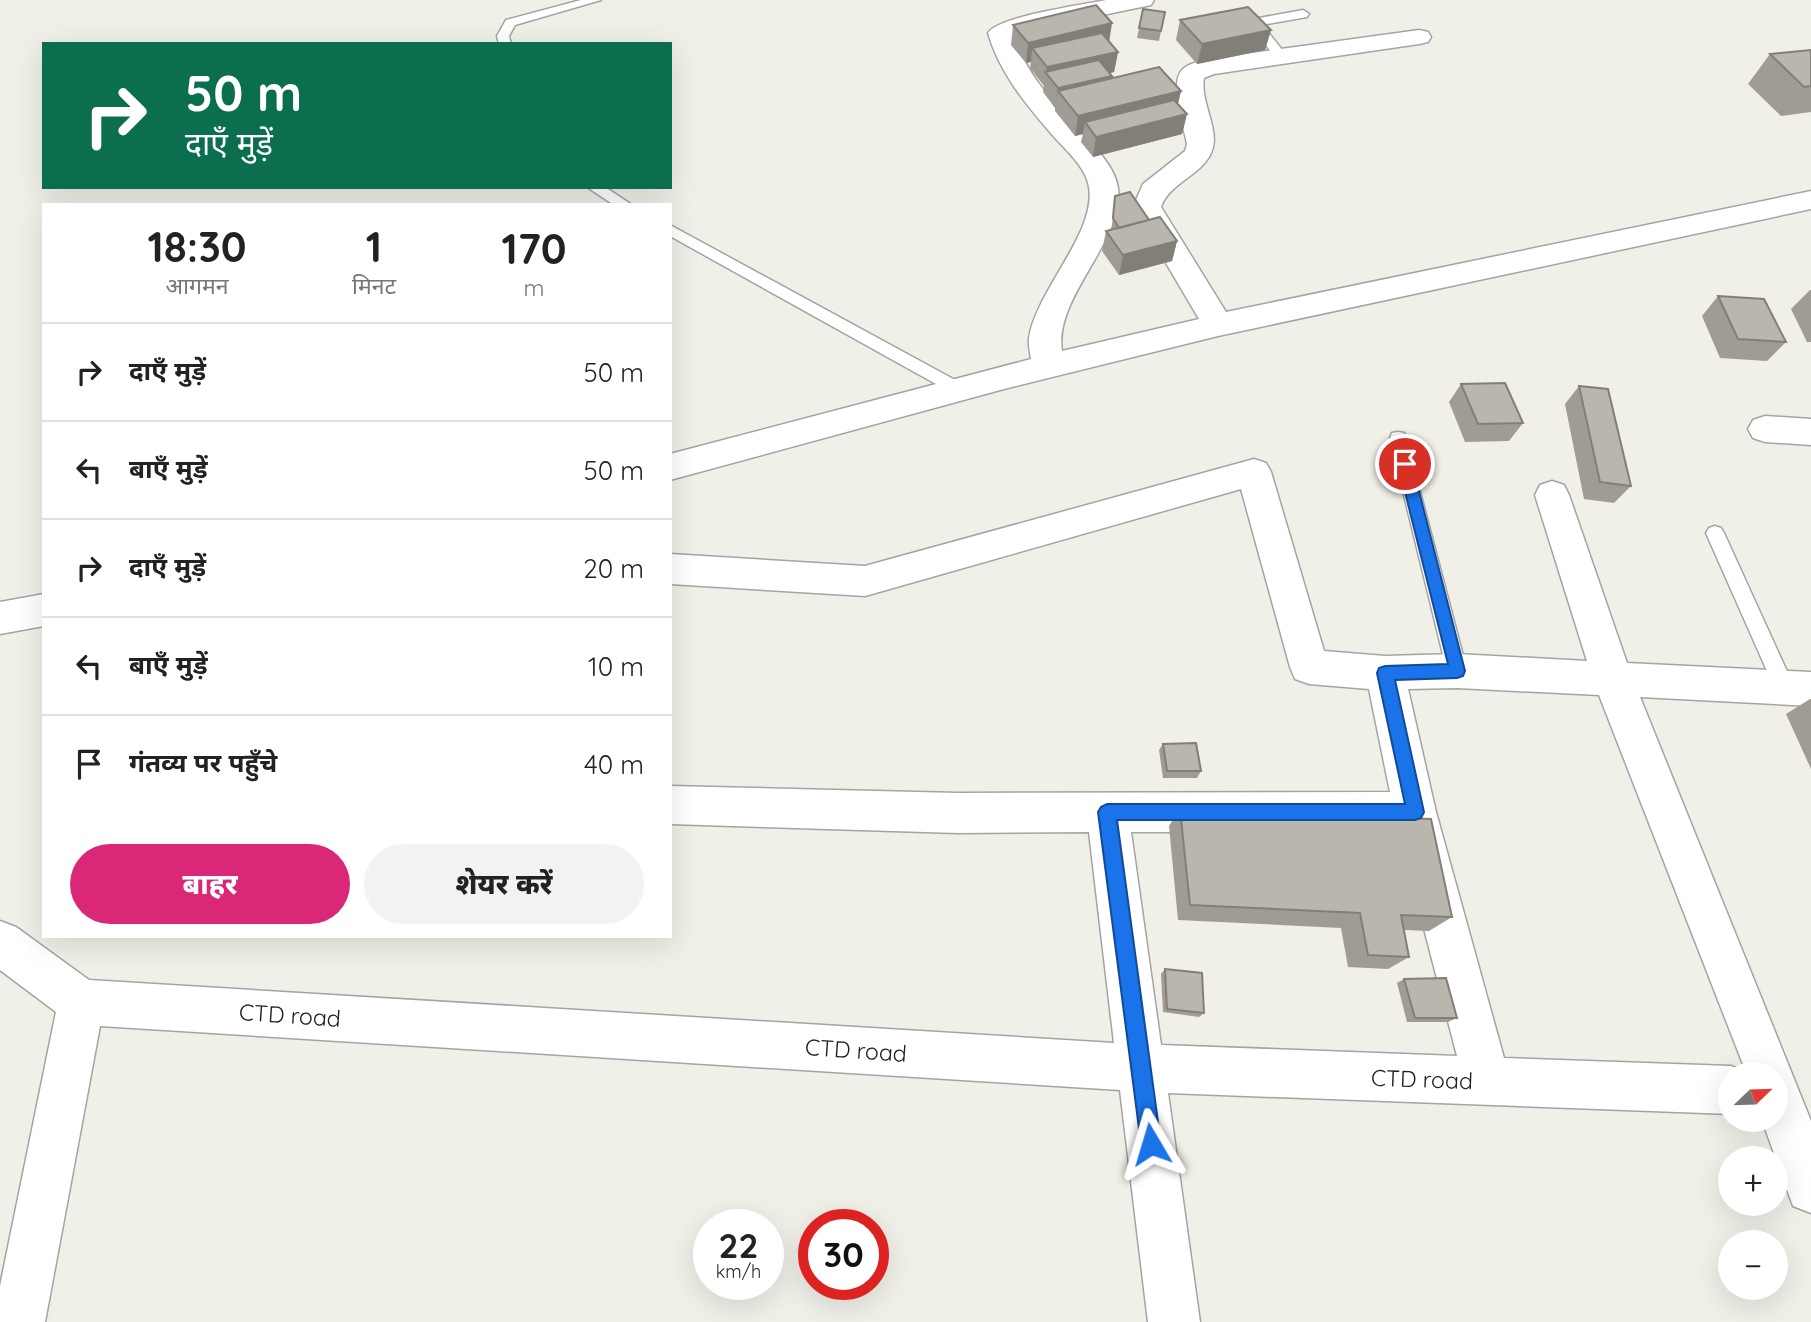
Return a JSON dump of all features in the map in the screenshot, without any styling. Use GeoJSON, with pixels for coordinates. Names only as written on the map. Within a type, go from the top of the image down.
{"type":"FeatureCollection","features":[{"type":"Feature","properties":{"kind":"street"},"geometry":{"type":"LineString","coordinates":[[1048,367],[1044,339],[1052,314],[1104,210],[1104,189],[1100,173],[1037,97],[1003,48],[1000,33],[1023,24],[1142,0]]}},
{"type":"Feature","properties":{"kind":"street"},"geometry":{"type":"LineString","coordinates":[[1218,325],[1147,207],[1153,190],[1197,155],[1201,144],[1189,89],[1192,74],[1208,67],[1281,55],[1419,37]]}},
{"type":"Feature","properties":{"kind":"street"},"geometry":{"type":"LineString","coordinates":[[672,466],[1218,325],[1811,200]]}},
{"type":"Feature","properties":{"kind":"street"},"geometry":{"type":"LineString","coordinates":[[1765,429],[1811,432]]}},
{"type":"Feature","properties":{"kind":"street"},"geometry":{"type":"LineString","coordinates":[[672,569],[865,581],[1254,472],[1309,667],[1385,673],[1457,671],[1798,689]]}},
{"type":"Feature","properties":{"kind":"street"},"geometry":{"type":"LineString","coordinates":[[1552,495],[1613,680],[1765,1062]]}},
{"type":"Feature","properties":{"kind":"street"},"geometry":{"type":"LineString","coordinates":[[0,618],[42,610]]}},
{"type":"Feature","properties":{"kind":"street"},"geometry":{"type":"LineString","coordinates":[[1385,673],[1415,812],[1487,1081]]}},
{"type":"Feature","properties":{"kind":"street"},"geometry":{"type":"LineString","coordinates":[[672,805],[958,813],[1415,812]]}},
{"type":"Feature","properties":{"kind":"street"},"geometry":{"type":"LineString","coordinates":[[1107,812],[1174,1322]]}},
{"type":"Feature","properties":{"kind":"street"},"geometry":{"type":"LineString","coordinates":[[0,943],[81,1002],[19,1322]]}},
{"type":"Feature","properties":{"kind":"street","name":"CTD road"},"geometry":{"type":"LineString","coordinates":[[81,1002],[1141,1068],[1718,1090]]}},
{"type":"Feature","properties":{"kind":"street"},"geometry":{"type":"LineString","coordinates":[[1788,1092],[1811,1094]]}},
{"type":"Feature","properties":{"kind":"street"},"geometry":{"type":"LineString","coordinates":[[1788,1124],[1811,1188]]}},
{"type":"Feature","properties":{"kind":"lane"},"geometry":{"type":"LineString","coordinates":[[504,42],[503,36],[510,23],[595,0]]}},
{"type":"Feature","properties":{"kind":"lane"},"geometry":{"type":"LineString","coordinates":[[1281,55],[1257,27],[1263,21],[1303,14]]}},
{"type":"Feature","properties":{"kind":"lane"},"geometry":{"type":"LineString","coordinates":[[597,189],[622,203]]}},
{"type":"Feature","properties":{"kind":"lane"},"geometry":{"type":"LineString","coordinates":[[672,231],[960,390]]}},
{"type":"Feature","properties":{"kind":"lane"},"geometry":{"type":"LineString","coordinates":[[1398,438],[1457,671]]}},
{"type":"Feature","properties":{"kind":"lane"},"geometry":{"type":"LineString","coordinates":[[1715,533],[1798,689]]}},
{"type":"Feature","properties":{"kind":"building"},"geometry":{"type":"Polygon","coordinates":[[[1096,5],[1112,23],[1028,43],[1013,25],[1096,5]]]}},
{"type":"Feature","properties":{"kind":"building"},"geometry":{"type":"Polygon","coordinates":[[[1248,7],[1271,30],[1202,44],[1180,20],[1248,7]]]}},
{"type":"Feature","properties":{"kind":"building"},"geometry":{"type":"Polygon","coordinates":[[[1143,9],[1165,12],[1161,31],[1139,28],[1143,9]]]}},
{"type":"Feature","properties":{"kind":"building"},"geometry":{"type":"Polygon","coordinates":[[[1102,33],[1118,52],[1047,67],[1032,48],[1102,33]]]}},
{"type":"Feature","properties":{"kind":"building"},"geometry":{"type":"Polygon","coordinates":[[[1811,50],[1811,86],[1804,87],[1770,54],[1811,50]]]}},
{"type":"Feature","properties":{"kind":"building"},"geometry":{"type":"Polygon","coordinates":[[[1099,60],[1112,76],[1058,88],[1045,72],[1099,60]]]}},
{"type":"Feature","properties":{"kind":"building"},"geometry":{"type":"Polygon","coordinates":[[[1159,67],[1181,91],[1078,116],[1058,91],[1159,67]]]}},
{"type":"Feature","properties":{"kind":"building"},"geometry":{"type":"Polygon","coordinates":[[[1174,100],[1187,114],[1096,137],[1085,122],[1174,100]]]}},
{"type":"Feature","properties":{"kind":"building"},"geometry":{"type":"Polygon","coordinates":[[[1130,192],[1149,220],[1119,228],[1113,218],[1115,196],[1130,192]]]}},
{"type":"Feature","properties":{"kind":"building"},"geometry":{"type":"Polygon","coordinates":[[[1160,217],[1177,241],[1123,255],[1106,231],[1160,217]]]}},
{"type":"Feature","properties":{"kind":"building"},"geometry":{"type":"Polygon","coordinates":[[[1718,296],[1764,299],[1786,342],[1738,339],[1718,296]]]}},
{"type":"Feature","properties":{"kind":"building"},"geometry":{"type":"Polygon","coordinates":[[[1505,383],[1523,423],[1478,424],[1461,384],[1505,383]]]}},
{"type":"Feature","properties":{"kind":"building"},"geometry":{"type":"Polygon","coordinates":[[[1579,386],[1608,389],[1631,486],[1600,482],[1579,386]]]}},
{"type":"Feature","properties":{"kind":"building"},"geometry":{"type":"Polygon","coordinates":[[[1196,743],[1201,771],[1167,771],[1163,744],[1196,743]]]}},
{"type":"Feature","properties":{"kind":"building"},"geometry":{"type":"Polygon","coordinates":[[[1180,809],[1431,819],[1452,917],[1401,915],[1409,957],[1368,955],[1360,913],[1190,905],[1180,809]]]}},
{"type":"Feature","properties":{"kind":"building"},"geometry":{"type":"Polygon","coordinates":[[[1165,969],[1202,973],[1204,1013],[1167,1009],[1165,969]]]}},
{"type":"Feature","properties":{"kind":"building"},"geometry":{"type":"Polygon","coordinates":[[[1446,978],[1457,1018],[1415,1018],[1404,979],[1446,978]]]}},
{"type":"Feature","properties":{"kind":"route"},"geometry":{"type":"LineString","coordinates":[[1151,1144],[1107,812],[1415,812],[1385,673],[1457,671],[1405,464]]}}]}
